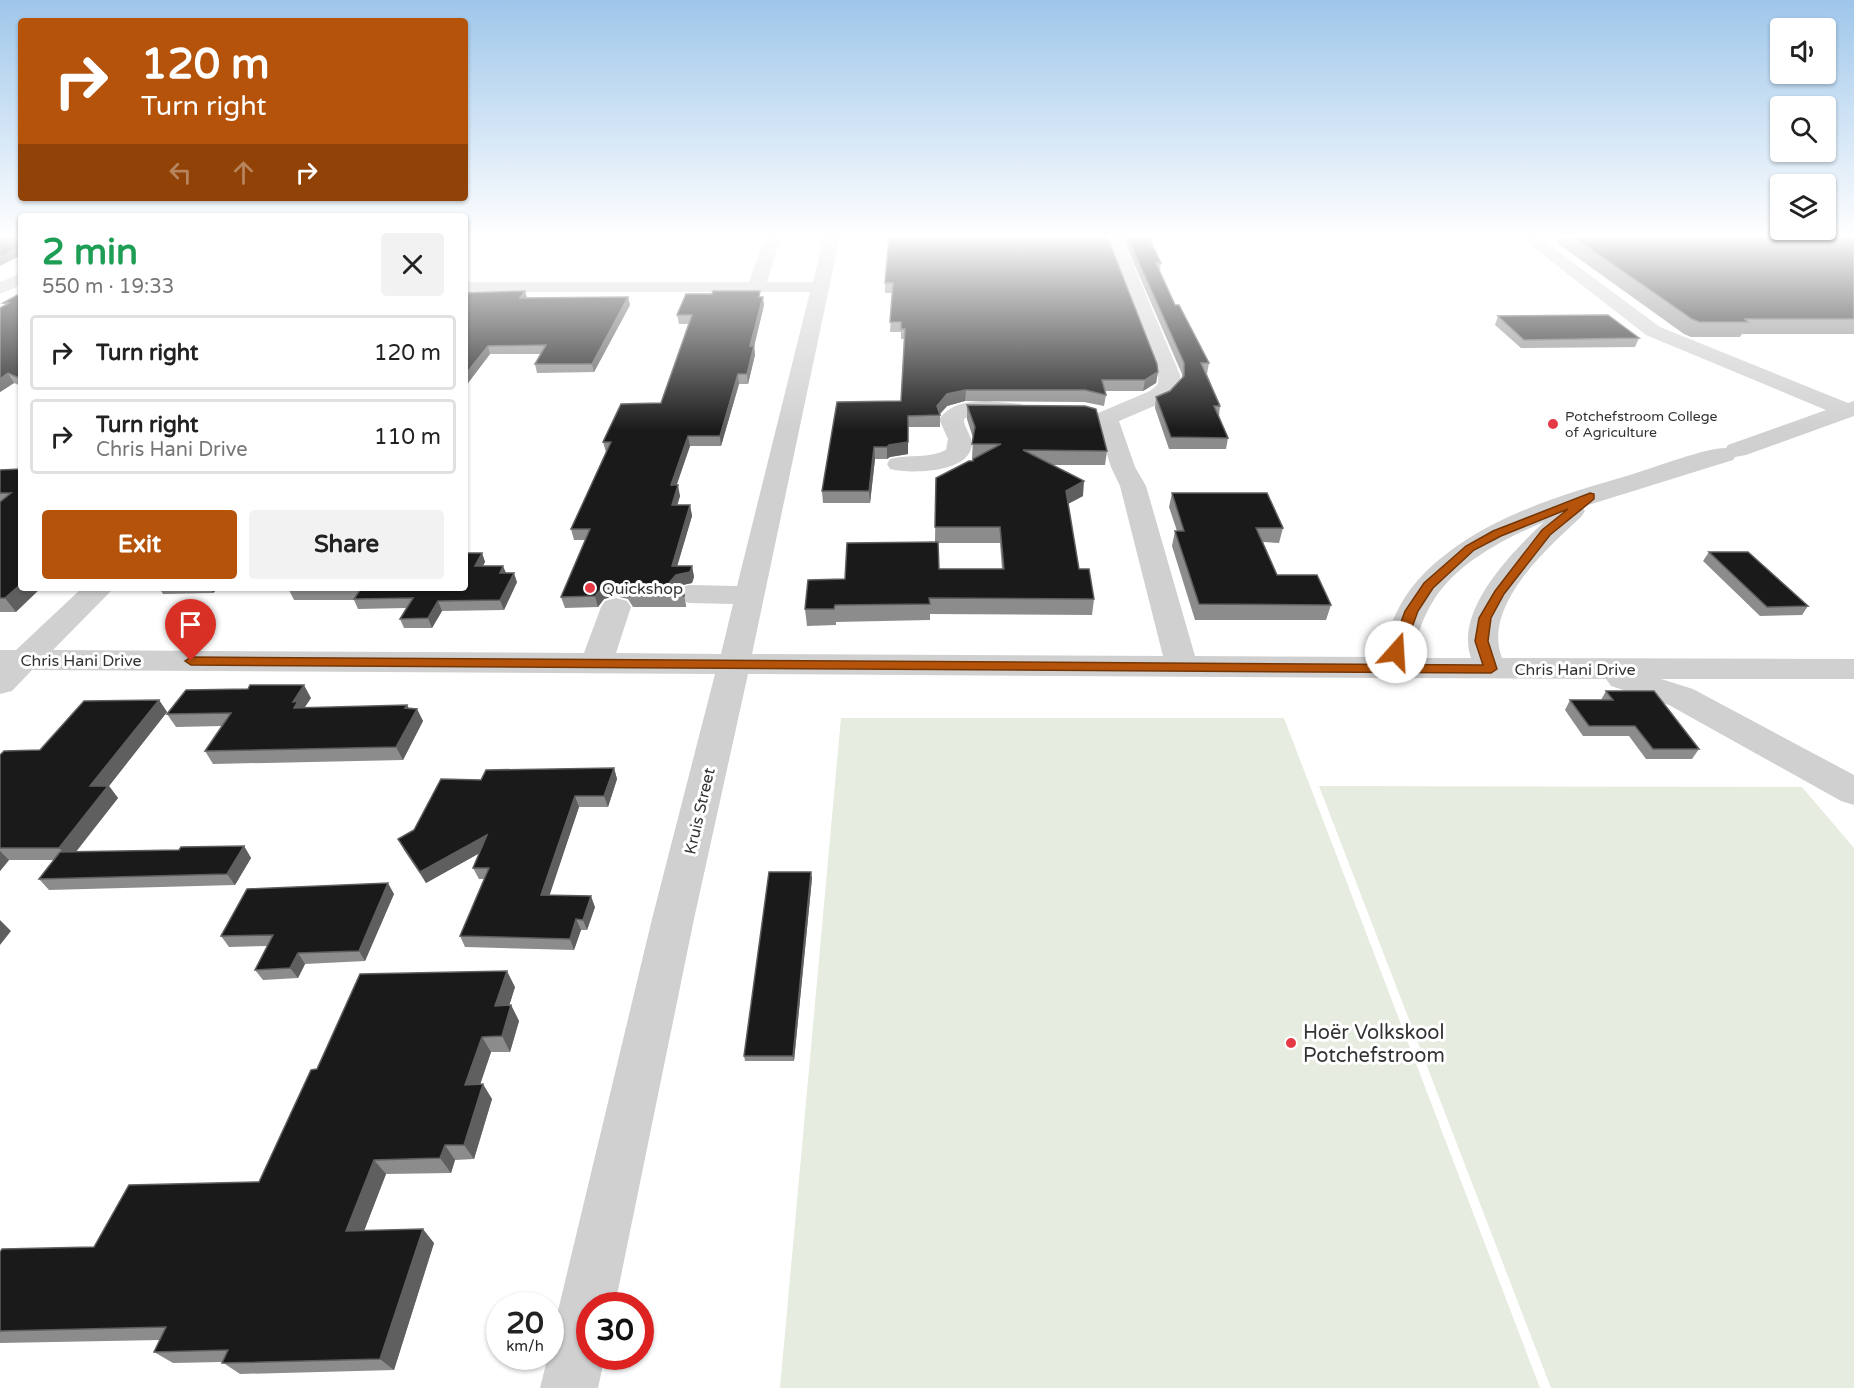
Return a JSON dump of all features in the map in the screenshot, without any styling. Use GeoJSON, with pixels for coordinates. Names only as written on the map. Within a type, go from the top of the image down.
{"type":"FeatureCollection","features":[{"type":"Feature","properties":{"kind":"street","name":"Kruis Street"},"geometry":{"type":"LineString","coordinates":[[569,1388],[673,919],[817,301]]}},
{"type":"Feature","properties":{"kind":"street"},"geometry":{"type":"LineString","coordinates":[[1139,301],[1169,375],[1169,386],[1149,401],[1095,415],[1133,486],[1182,667]]}},
{"type":"Feature","properties":{"kind":"street"},"geometry":{"type":"LineString","coordinates":[[1616,301],[1667,338],[1850,409]]}},
{"type":"Feature","properties":{"kind":"street"},"geometry":{"type":"LineString","coordinates":[[898,464],[933,463],[954,456],[958,452],[960,443],[951,419],[957,412],[974,409],[1030,410]]}},
{"type":"Feature","properties":{"kind":"street"},"geometry":{"type":"LineString","coordinates":[[1391,670],[1411,611],[1428,586],[1470,548],[1497,533],[1590,496],[1730,452],[1850,409]]}},
{"type":"Feature","properties":{"kind":"street"},"geometry":{"type":"LineString","coordinates":[[1491,669],[1482,641],[1485,618],[1499,593],[1546,532],[1590,496]]}},
{"type":"Feature","properties":{"kind":"street"},"geometry":{"type":"LineString","coordinates":[[0,683],[12,660],[95,591]]}},
{"type":"Feature","properties":{"kind":"street"},"geometry":{"type":"LineString","coordinates":[[689,594],[748,595]]}},
{"type":"Feature","properties":{"kind":"street"},"geometry":{"type":"LineString","coordinates":[[596,664],[616,607]]}},
{"type":"Feature","properties":{"kind":"street","name":"Chris Hani Drive"},"geometry":{"type":"LineString","coordinates":[[12,660],[1391,670],[1854,669]]}},
{"type":"Feature","properties":{"kind":"street"},"geometry":{"type":"LineString","coordinates":[[1592,669],[1681,697],[1854,791]]}},
{"type":"Feature","properties":{"kind":"shaded area"},"geometry":{"type":"Polygon","coordinates":[[[841,718],[1284,718],[1540,1388],[780,1388],[841,718]]]}},
{"type":"Feature","properties":{"kind":"shaded area"},"geometry":{"type":"Polygon","coordinates":[[[1319,786],[1802,787],[1854,848],[1854,1388],[1551,1388],[1319,786]]]}},
{"type":"Feature","properties":{"kind":"building"},"geometry":{"type":"Polygon","coordinates":[[[18,301],[18,378],[8,373],[0,379],[0,308],[9,303],[3,303],[18,301]]]}},
{"type":"Feature","properties":{"kind":"building"},"geometry":{"type":"Polygon","coordinates":[[[468,301],[626,301],[592,364],[535,364],[546,345],[488,346],[468,371],[468,301]]]}},
{"type":"Feature","properties":{"kind":"building"},"geometry":{"type":"Polygon","coordinates":[[[683,301],[762,301],[750,346],[754,346],[747,374],[738,374],[720,436],[688,436],[671,485],[678,485],[672,505],[690,505],[672,566],[692,566],[690,572],[676,575],[669,583],[684,596],[630,596],[625,588],[613,585],[602,588],[595,596],[561,597],[590,529],[571,529],[611,442],[603,442],[621,404],[661,403],[692,315],[677,315],[683,301]]]}},
{"type":"Feature","properties":{"kind":"building"},"geometry":{"type":"Polygon","coordinates":[[[892,301],[1132,301],[1158,372],[1145,380],[1102,380],[1106,395],[1085,390],[966,390],[947,394],[937,406],[940,415],[908,416],[908,442],[887,447],[874,447],[869,491],[822,491],[837,402],[901,401],[905,329],[901,329],[901,322],[890,322],[892,301]]]}},
{"type":"Feature","properties":{"kind":"building"},"geometry":{"type":"Polygon","coordinates":[[[1156,301],[1173,301],[1175,305],[1179,305],[1209,363],[1201,363],[1220,406],[1214,406],[1228,438],[1171,437],[1156,397],[1170,391],[1184,376],[1184,363],[1156,301]]]}},
{"type":"Feature","properties":{"kind":"building"},"geometry":{"type":"Polygon","coordinates":[[[1666,301],[1854,301],[1854,319],[1745,319],[1748,322],[1699,322],[1666,301]]]}},
{"type":"Feature","properties":{"kind":"building"},"geometry":{"type":"Polygon","coordinates":[[[1608,315],[1639,338],[1524,340],[1498,316],[1608,315]]]}},
{"type":"Feature","properties":{"kind":"building"},"geometry":{"type":"Polygon","coordinates":[[[967,405],[1085,406],[1096,409],[1107,451],[1023,450],[1084,481],[1066,491],[1079,569],[1089,569],[1094,599],[929,598],[930,604],[835,605],[834,609],[805,609],[808,580],[845,579],[847,543],[938,542],[939,569],[1004,569],[1000,527],[935,527],[936,478],[973,461],[1001,444],[972,444],[975,427],[967,405]]]}},
{"type":"Feature","properties":{"kind":"building"},"geometry":{"type":"Polygon","coordinates":[[[18,469],[18,587],[5,598],[0,598],[0,502],[11,493],[0,493],[0,470],[18,469]]]}},
{"type":"Feature","properties":{"kind":"building"},"geometry":{"type":"Polygon","coordinates":[[[1172,493],[1267,493],[1283,528],[1256,528],[1277,575],[1317,575],[1331,605],[1199,604],[1175,531],[1184,531],[1172,493]]]}},
{"type":"Feature","properties":{"kind":"building"},"geometry":{"type":"Polygon","coordinates":[[[1709,552],[1748,552],[1808,606],[1767,607],[1709,552]]]}},
{"type":"Feature","properties":{"kind":"building"},"geometry":{"type":"Polygon","coordinates":[[[468,553],[482,553],[475,566],[503,566],[500,573],[514,573],[500,600],[438,601],[428,618],[400,619],[413,598],[354,599],[359,591],[468,591],[468,553]]]}},
{"type":"Feature","properties":{"kind":"building"},"geometry":{"type":"Polygon","coordinates":[[[250,685],[304,685],[293,702],[298,701],[294,708],[407,705],[405,708],[417,709],[396,747],[205,751],[231,713],[167,714],[186,690],[248,689],[250,685]]]}},
{"type":"Feature","properties":{"kind":"building"},"geometry":{"type":"Polygon","coordinates":[[[1606,691],[1654,691],[1699,749],[1653,749],[1635,726],[1589,726],[1570,700],[1613,700],[1606,691]]]}},
{"type":"Feature","properties":{"kind":"building"},"geometry":{"type":"Polygon","coordinates":[[[159,700],[90,786],[108,786],[59,848],[0,848],[0,755],[4,751],[40,750],[84,701],[159,700]]]}},
{"type":"Feature","properties":{"kind":"building"},"geometry":{"type":"Polygon","coordinates":[[[614,768],[604,796],[575,796],[541,895],[591,896],[583,920],[576,919],[570,939],[460,936],[489,868],[473,868],[487,835],[420,872],[398,839],[414,830],[441,779],[481,780],[486,770],[614,768]]]}},
{"type":"Feature","properties":{"kind":"building"},"geometry":{"type":"Polygon","coordinates":[[[244,846],[227,874],[39,879],[60,852],[179,850],[181,847],[244,846]]]}},
{"type":"Feature","properties":{"kind":"building"},"geometry":{"type":"Polygon","coordinates":[[[769,872],[811,872],[793,1056],[744,1056],[769,872]]]}},
{"type":"Feature","properties":{"kind":"building"},"geometry":{"type":"Polygon","coordinates":[[[388,883],[359,951],[298,953],[290,968],[255,970],[273,935],[221,936],[247,889],[388,883]]]}},
{"type":"Feature","properties":{"kind":"building"},"geometry":{"type":"Polygon","coordinates":[[[507,971],[495,1006],[511,1005],[502,1036],[482,1037],[465,1085],[483,1084],[464,1145],[445,1145],[440,1158],[374,1160],[346,1231],[423,1229],[380,1359],[222,1363],[228,1350],[154,1352],[166,1327],[0,1331],[0,1252],[2,1249],[94,1247],[129,1185],[259,1182],[311,1070],[317,1069],[360,974],[507,971]]]}},
{"type":"Feature","properties":{"kind":"place","name":"Potchefstroom College of Agriculture"},"geometry":{"type":"Point","coordinates":[1553,424]}},
{"type":"Feature","properties":{"kind":"place","name":"Quickshop"},"geometry":{"type":"Point","coordinates":[590,588]}},
{"type":"Feature","properties":{"kind":"place","name":"Hoër Volkskool Potchefstroom"},"geometry":{"type":"Point","coordinates":[1291,1043]}},
{"type":"Feature","properties":{"kind":"route"},"geometry":{"type":"LineString","coordinates":[[191,661],[1491,669],[1482,641],[1485,618],[1499,593],[1546,532],[1590,496],[1497,533],[1470,548],[1428,586],[1411,611],[1396,652]]}}]}
